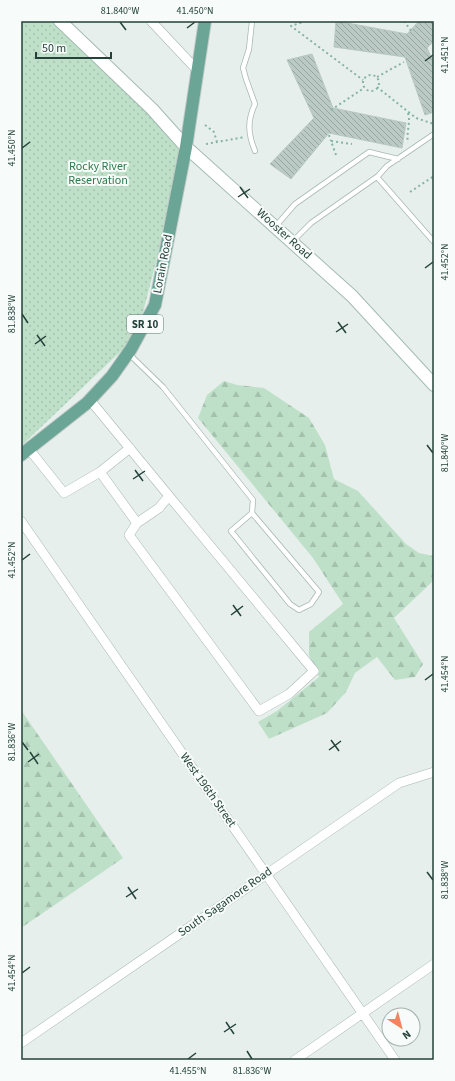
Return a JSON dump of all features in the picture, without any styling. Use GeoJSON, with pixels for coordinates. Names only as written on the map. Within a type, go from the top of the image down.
{"type":"FeatureCollection","features":[{"type":"Feature","properties":{"kind":"main road","name":"Wooster Road"},"geometry":{"type":"LineString","coordinates":[[60,21],[152,109],[186,147],[352,296],[434,385]]}},
{"type":"Feature","properties":{"kind":"main road","name":"Lorain Road"},"geometry":{"type":"LineString","coordinates":[[25,452],[90,400],[112,376],[128,353],[155,305],[186,147],[205,21]]}},
{"type":"Feature","properties":{"kind":"street"},"geometry":{"type":"LineString","coordinates":[[151,21],[197,70]]}},
{"type":"Feature","properties":{"kind":"street"},"geometry":{"type":"LineString","coordinates":[[90,400],[314,671],[289,694],[259,711],[129,535],[137,524],[159,508],[169,496]]}},
{"type":"Feature","properties":{"kind":"street"},"geometry":{"type":"LineString","coordinates":[[25,452],[64,493],[100,472],[130,448]]}},
{"type":"Feature","properties":{"kind":"street"},"geometry":{"type":"LineString","coordinates":[[100,472],[137,524]]}},
{"type":"Feature","properties":{"kind":"street","name":"West 196th Street"},"geometry":{"type":"LineString","coordinates":[[21,521],[395,1060]]}},
{"type":"Feature","properties":{"kind":"street","name":"South Sagamore Road"},"geometry":{"type":"LineString","coordinates":[[21,1043],[399,783],[434,772]]}},
{"type":"Feature","properties":{"kind":"street"},"geometry":{"type":"LineString","coordinates":[[295,1060],[362,1012],[434,964]]}},
{"type":"Feature","properties":{"kind":"lane"},"geometry":{"type":"LineString","coordinates":[[252,21],[249,49],[243,68],[246,80],[256,104],[249,120],[250,136],[255,151]]}},
{"type":"Feature","properties":{"kind":"lane"},"geometry":{"type":"LineString","coordinates":[[292,242],[311,224],[434,134]]}},
{"type":"Feature","properties":{"kind":"lane"},"geometry":{"type":"LineString","coordinates":[[275,227],[296,204],[369,152],[398,159]]}},
{"type":"Feature","properties":{"kind":"lane"},"geometry":{"type":"LineString","coordinates":[[377,177],[434,242]]}},
{"type":"Feature","properties":{"kind":"lane"},"geometry":{"type":"LineString","coordinates":[[128,353],[163,387],[236,475],[253,500],[252,513],[318,592],[311,604],[299,610],[290,604],[231,531],[252,513]]}},
{"type":"Feature","properties":{"kind":"path"},"geometry":{"type":"LineString","coordinates":[[306,21],[291,26],[363,80],[364,88]]}},
{"type":"Feature","properties":{"kind":"path"},"geometry":{"type":"LineString","coordinates":[[404,21],[412,32]]}},
{"type":"Feature","properties":{"kind":"path"},"geometry":{"type":"LineString","coordinates":[[377,78],[404,62]]}},
{"type":"Feature","properties":{"kind":"path"},"geometry":{"type":"LineString","coordinates":[[363,80],[369,75],[377,78]]}},
{"type":"Feature","properties":{"kind":"path"},"geometry":{"type":"LineString","coordinates":[[364,88],[371,91],[377,87],[377,78]]}},
{"type":"Feature","properties":{"kind":"path"},"geometry":{"type":"LineString","coordinates":[[377,87],[416,118],[434,124]]}},
{"type":"Feature","properties":{"kind":"path"},"geometry":{"type":"LineString","coordinates":[[332,110],[364,88]]}},
{"type":"Feature","properties":{"kind":"path"},"geometry":{"type":"LineString","coordinates":[[408,111],[410,121],[406,133],[408,145]]}},
{"type":"Feature","properties":{"kind":"path"},"geometry":{"type":"LineString","coordinates":[[205,125],[214,132],[216,142]]}},
{"type":"Feature","properties":{"kind":"path"},"geometry":{"type":"LineString","coordinates":[[329,135],[336,155]]}},
{"type":"Feature","properties":{"kind":"path"},"geometry":{"type":"LineString","coordinates":[[206,144],[250,136]]}},
{"type":"Feature","properties":{"kind":"path"},"geometry":{"type":"LineString","coordinates":[[331,141],[352,144]]}},
{"type":"Feature","properties":{"kind":"path"},"geometry":{"type":"LineString","coordinates":[[410,192],[434,176]]}},
{"type":"Feature","properties":{"kind":"green space","name":"Rocky River Reservation"},"geometry":{"type":"Polygon","coordinates":[[[21,21],[55,21],[185,148],[137,336],[21,446],[21,21]]]}},
{"type":"Feature","properties":{"kind":"green space"},"geometry":{"type":"Polygon","coordinates":[[[224,381],[237,385],[264,388],[309,418],[325,445],[334,479],[358,491],[406,544],[419,553],[434,556],[434,580],[394,618],[423,664],[415,677],[395,680],[377,657],[355,673],[346,692],[327,713],[269,739],[258,722],[277,711],[319,677],[309,655],[309,632],[343,604],[313,558],[198,418],[207,395],[224,381]]]}},
{"type":"Feature","properties":{"kind":"green space"},"geometry":{"type":"Polygon","coordinates":[[[21,710],[123,858],[21,928],[21,710]]]}},
{"type":"Feature","properties":{"kind":"building"},"geometry":{"type":"Polygon","coordinates":[[[336,21],[407,34],[419,21],[434,21],[434,41],[427,48],[434,63],[434,112],[425,115],[405,57],[334,47],[336,21]]]}},
{"type":"Feature","properties":{"kind":"building"},"geometry":{"type":"Polygon","coordinates":[[[312,54],[333,108],[406,123],[402,148],[329,133],[291,179],[270,164],[314,118],[287,60],[312,54]]]}}]}
